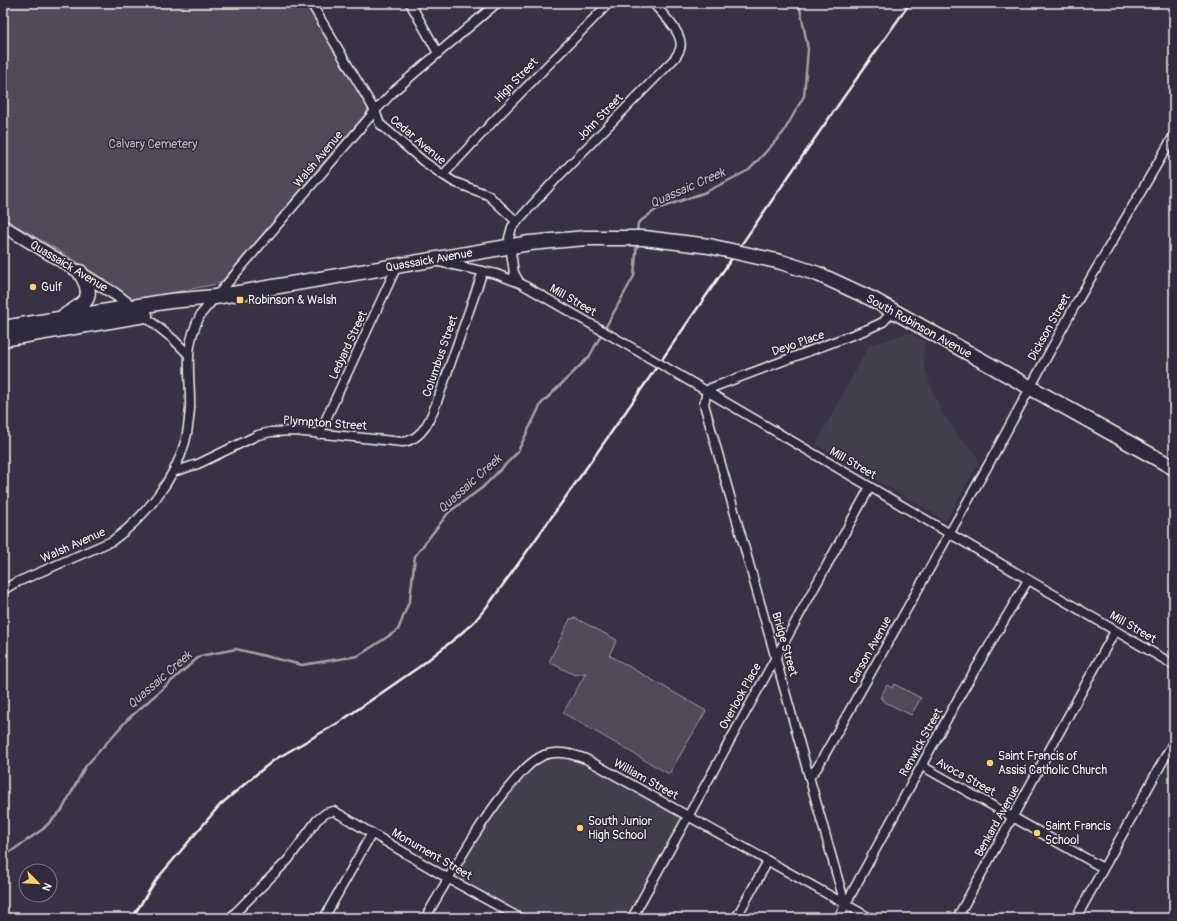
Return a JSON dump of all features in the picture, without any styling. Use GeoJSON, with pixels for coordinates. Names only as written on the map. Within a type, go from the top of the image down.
{"type":"FeatureCollection","features":[{"type":"Feature","properties":{"kind":"highway","name":"Quassaick Avenue"},"geometry":{"type":"LineString","coordinates":[[138,311],[190,305],[215,297],[510,246],[551,241],[604,238],[644,238]]}},
{"type":"Feature","properties":{"kind":"highway","name":"South Robinson Avenue"},"geometry":{"type":"LineString","coordinates":[[644,238],[709,246],[781,262],[836,282],[893,311],[1030,386],[1174,468]]}},
{"type":"Feature","properties":{"kind":"highway"},"geometry":{"type":"LineString","coordinates":[[61,319],[82,305],[86,300],[88,287],[80,272]]}},
{"type":"Feature","properties":{"kind":"highway"},"geometry":{"type":"LineString","coordinates":[[3,328],[61,319],[138,311]]}},
{"type":"Feature","properties":{"kind":"highway"},"geometry":{"type":"LineString","coordinates":[[3,339],[138,311]]}},
{"type":"Feature","properties":{"kind":"main road","name":"Quassaick Avenue"},"geometry":{"type":"LineString","coordinates":[[3,226],[115,294],[138,311]]}},
{"type":"Feature","properties":{"kind":"street","name":"Cedar Avenue"},"geometry":{"type":"LineString","coordinates":[[311,3],[375,111],[380,124],[443,176],[454,182],[488,195],[517,222]]}},
{"type":"Feature","properties":{"kind":"street"},"geometry":{"type":"LineString","coordinates":[[410,3],[438,53]]}},
{"type":"Feature","properties":{"kind":"street","name":"Walsh Avenue"},"geometry":{"type":"LineString","coordinates":[[3,590],[112,542],[124,533],[139,518],[173,472],[184,447],[189,426],[190,342],[196,323],[201,314],[375,111],[395,90],[497,3]]}},
{"type":"Feature","properties":{"kind":"street","name":"High Street"},"geometry":{"type":"LineString","coordinates":[[443,176],[506,108],[609,3]]}},
{"type":"Feature","properties":{"kind":"street","name":"John Street"},"geometry":{"type":"LineString","coordinates":[[510,246],[510,232],[517,222],[556,179],[675,58],[680,49],[680,38],[676,30],[653,3]]}},
{"type":"Feature","properties":{"kind":"street","name":"Dickson Street"},"geometry":{"type":"LineString","coordinates":[[950,533],[1088,282],[1174,135]]}},
{"type":"Feature","properties":{"kind":"street"},"geometry":{"type":"LineString","coordinates":[[510,246],[514,273],[520,283]]}},
{"type":"Feature","properties":{"kind":"street"},"geometry":{"type":"LineString","coordinates":[[430,260],[483,271],[509,278],[520,283]]}},
{"type":"Feature","properties":{"kind":"street","name":"Ledyard Street"},"geometry":{"type":"LineString","coordinates":[[319,434],[397,266]]}},
{"type":"Feature","properties":{"kind":"street","name":"Columbus Street"},"geometry":{"type":"LineString","coordinates":[[410,441],[424,430],[438,399],[483,271]]}},
{"type":"Feature","properties":{"kind":"street","name":"Mill Street"},"geometry":{"type":"LineString","coordinates":[[520,283],[1174,665]]}},
{"type":"Feature","properties":{"kind":"street"},"geometry":{"type":"LineString","coordinates":[[138,311],[173,339],[189,355]]}},
{"type":"Feature","properties":{"kind":"street","name":"Deyo Place"},"geometry":{"type":"LineString","coordinates":[[707,391],[711,388],[760,369],[868,330],[883,322],[893,311]]}},
{"type":"Feature","properties":{"kind":"street","name":"Bridge Street"},"geometry":{"type":"LineString","coordinates":[[707,391],[704,404],[845,904]]}},
{"type":"Feature","properties":{"kind":"street","name":"Plympton Street"},"geometry":{"type":"LineString","coordinates":[[173,472],[198,464],[258,435],[271,432],[294,431],[403,442],[410,441]]}},
{"type":"Feature","properties":{"kind":"street","name":"Overlook Place"},"geometry":{"type":"LineString","coordinates":[[632,918],[870,487]]}},
{"type":"Feature","properties":{"kind":"street","name":"Carson Avenue"},"geometry":{"type":"LineString","coordinates":[[810,776],[818,768],[950,533]]}},
{"type":"Feature","properties":{"kind":"street","name":"Renwick Street"},"geometry":{"type":"LineString","coordinates":[[838,918],[962,691],[1028,580]]}},
{"type":"Feature","properties":{"kind":"street","name":"Benkard Avenue"},"geometry":{"type":"LineString","coordinates":[[958,918],[1115,631]]}},
{"type":"Feature","properties":{"kind":"street"},"geometry":{"type":"LineString","coordinates":[[1076,918],[1174,741]]}},
{"type":"Feature","properties":{"kind":"street","name":"William Street"},"geometry":{"type":"LineString","coordinates":[[425,918],[487,816],[523,770],[534,761],[545,755],[553,753],[569,753],[586,759],[870,918]]}},
{"type":"Feature","properties":{"kind":"street","name":"Avoca Street"},"geometry":{"type":"LineString","coordinates":[[922,766],[1103,868]]}},
{"type":"Feature","properties":{"kind":"street","name":"Monument Street"},"geometry":{"type":"LineString","coordinates":[[230,918],[288,860],[317,820],[331,811],[334,811],[449,879],[520,918]]}},
{"type":"Feature","properties":{"kind":"street"},"geometry":{"type":"LineString","coordinates":[[324,918],[372,833]]}},
{"type":"Feature","properties":{"kind":"street"},"geometry":{"type":"LineString","coordinates":[[736,918],[768,861]]}},
{"type":"Feature","properties":{"kind":"shaded area"},"geometry":{"type":"Polygon","coordinates":[[[908,333],[924,341],[924,363],[930,384],[943,414],[961,439],[972,449],[980,461],[946,521],[816,444],[869,345],[908,333]]]}},
{"type":"Feature","properties":{"kind":"shaded area","name":"South Junior High School"},"geometry":{"type":"Polygon","coordinates":[[[569,753],[688,817],[631,918],[520,918],[449,879],[471,839],[534,761],[569,753]]]}},
{"type":"Feature","properties":{"kind":"green space","name":"Calvary Cemetery"},"geometry":{"type":"Polygon","coordinates":[[[3,3],[305,3],[368,106],[367,112],[222,281],[217,284],[134,300],[70,257],[3,218],[3,3]]]}},
{"type":"Feature","properties":{"kind":"green space"},"geometry":{"type":"Polygon","coordinates":[[[575,618],[617,640],[609,655],[706,711],[669,774],[563,713],[586,673],[575,675],[549,662],[570,619],[575,618]]]}},
{"type":"Feature","properties":{"kind":"green space"},"geometry":{"type":"Polygon","coordinates":[[[894,684],[921,698],[911,715],[880,698],[887,685],[892,688],[894,684]]]}},
{"type":"Feature","properties":{"kind":"waterway","name":"Quassaic Creek"},"geometry":{"type":"LineString","coordinates":[[637,233],[638,223],[657,209],[706,192],[749,170],[783,133],[804,96],[808,49],[799,3]]}},
{"type":"Feature","properties":{"kind":"waterway","name":"Quassaic Creek"},"geometry":{"type":"LineString","coordinates":[[3,857],[43,829],[62,810],[85,767],[127,720],[200,656],[236,649],[302,665],[358,656],[398,630],[410,599],[415,556],[449,512],[482,488],[517,453],[541,404],[589,357],[634,276],[637,242]]}},
{"type":"Feature","properties":{"kind":"railway"},"geometry":{"type":"LineString","coordinates":[[132,918],[156,880],[220,805],[274,760],[338,723],[419,667],[475,621],[543,530],[596,455],[910,3]]}},
{"type":"Feature","properties":{"kind":"place","name":"Gulf"},"geometry":{"type":"Point","coordinates":[33,287]}},
{"type":"Feature","properties":{"kind":"place","name":"Robinson & Walsh"},"geometry":{"type":"Point","coordinates":[240,300]}},
{"type":"Feature","properties":{"kind":"place","name":"Saint Francis of Assisi Catholic Church"},"geometry":{"type":"Point","coordinates":[990,763]}},
{"type":"Feature","properties":{"kind":"place","name":"South Junior High School"},"geometry":{"type":"Point","coordinates":[580,828]}},
{"type":"Feature","properties":{"kind":"place","name":"Saint Francis School"},"geometry":{"type":"Point","coordinates":[1037,833]}}]}
